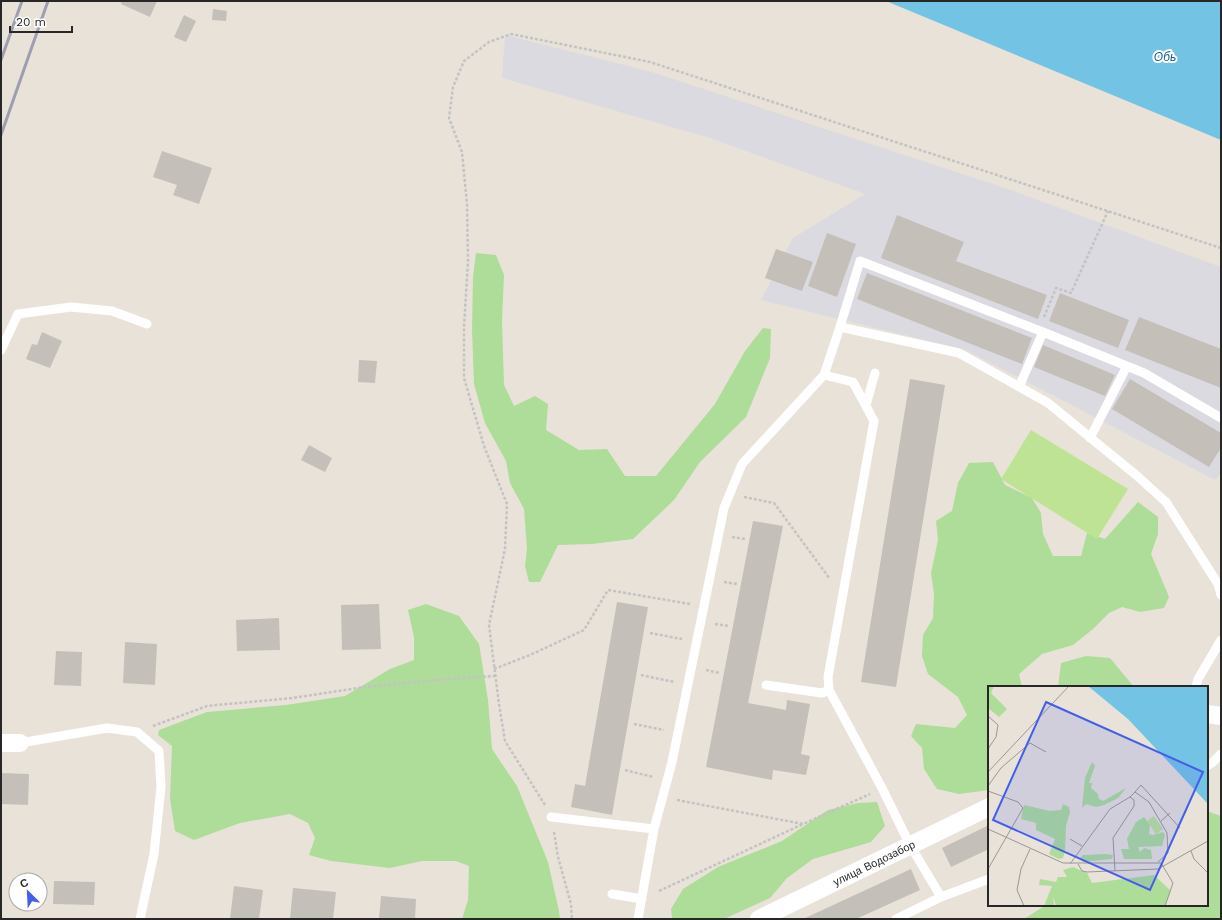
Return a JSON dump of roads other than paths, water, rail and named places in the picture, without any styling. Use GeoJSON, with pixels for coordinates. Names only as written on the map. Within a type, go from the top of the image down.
{"type":"FeatureCollection","features":[{"type":"Feature","properties":{"kind":"street"},"geometry":{"type":"LineString","coordinates":[[1208,714],[1221,716]]}},
{"type":"Feature","properties":{"kind":"street"},"geometry":{"type":"LineString","coordinates":[[1,743],[20,743]]}},
{"type":"Feature","properties":{"kind":"street","name":"улица Водозабор"},"geometry":{"type":"LineString","coordinates":[[759,919],[988,807]]}},
{"type":"Feature","properties":{"kind":"lane"},"geometry":{"type":"LineString","coordinates":[[638,919],[654,830],[668,781],[724,508],[742,464],[824,375],[860,262],[1041,331],[1144,373],[1221,418]]}},
{"type":"Feature","properties":{"kind":"lane"},"geometry":{"type":"LineString","coordinates":[[1,350],[18,314],[71,307],[112,311],[147,324]]}},
{"type":"Feature","properties":{"kind":"lane"},"geometry":{"type":"LineString","coordinates":[[840,327],[959,353],[1048,402],[1136,475],[1166,502],[1218,584],[1221,595]]}},
{"type":"Feature","properties":{"kind":"lane"},"geometry":{"type":"LineString","coordinates":[[1019,387],[1041,331]]}},
{"type":"Feature","properties":{"kind":"lane"},"geometry":{"type":"LineString","coordinates":[[1090,438],[1127,366]]}},
{"type":"Feature","properties":{"kind":"lane"},"geometry":{"type":"LineString","coordinates":[[866,405],[874,373]]}},
{"type":"Feature","properties":{"kind":"lane"},"geometry":{"type":"LineString","coordinates":[[824,375],[853,382],[874,421],[828,677],[829,690],[882,788],[910,845],[941,897]]}},
{"type":"Feature","properties":{"kind":"lane"},"geometry":{"type":"LineString","coordinates":[[1196,686],[1198,679],[1221,640]]}},
{"type":"Feature","properties":{"kind":"lane"},"geometry":{"type":"LineString","coordinates":[[766,685],[822,693],[829,690]]}},
{"type":"Feature","properties":{"kind":"lane"},"geometry":{"type":"LineString","coordinates":[[20,743],[107,728],[137,732],[159,751],[161,787],[154,854],[140,919]]}},
{"type":"Feature","properties":{"kind":"lane"},"geometry":{"type":"LineString","coordinates":[[1208,765],[1221,754]]}},
{"type":"Feature","properties":{"kind":"lane"},"geometry":{"type":"LineString","coordinates":[[551,817],[604,822],[654,830]]}},
{"type":"Feature","properties":{"kind":"lane"},"geometry":{"type":"LineString","coordinates":[[896,919],[941,897],[988,879]]}},
{"type":"Feature","properties":{"kind":"lane"},"geometry":{"type":"LineString","coordinates":[[612,894],[642,899]]}},
{"type":"Feature","properties":{"kind":"water","name":"Обь"},"geometry":{"type":"Polygon","coordinates":[[[886,1],[1221,1],[1221,140],[886,1]]]}},
{"type":"Feature","properties":{"kind":"railway"},"geometry":{"type":"LineString","coordinates":[[1,60],[22,1]]}},
{"type":"Feature","properties":{"kind":"railway"},"geometry":{"type":"LineString","coordinates":[[1,135],[48,1]]}}]}
